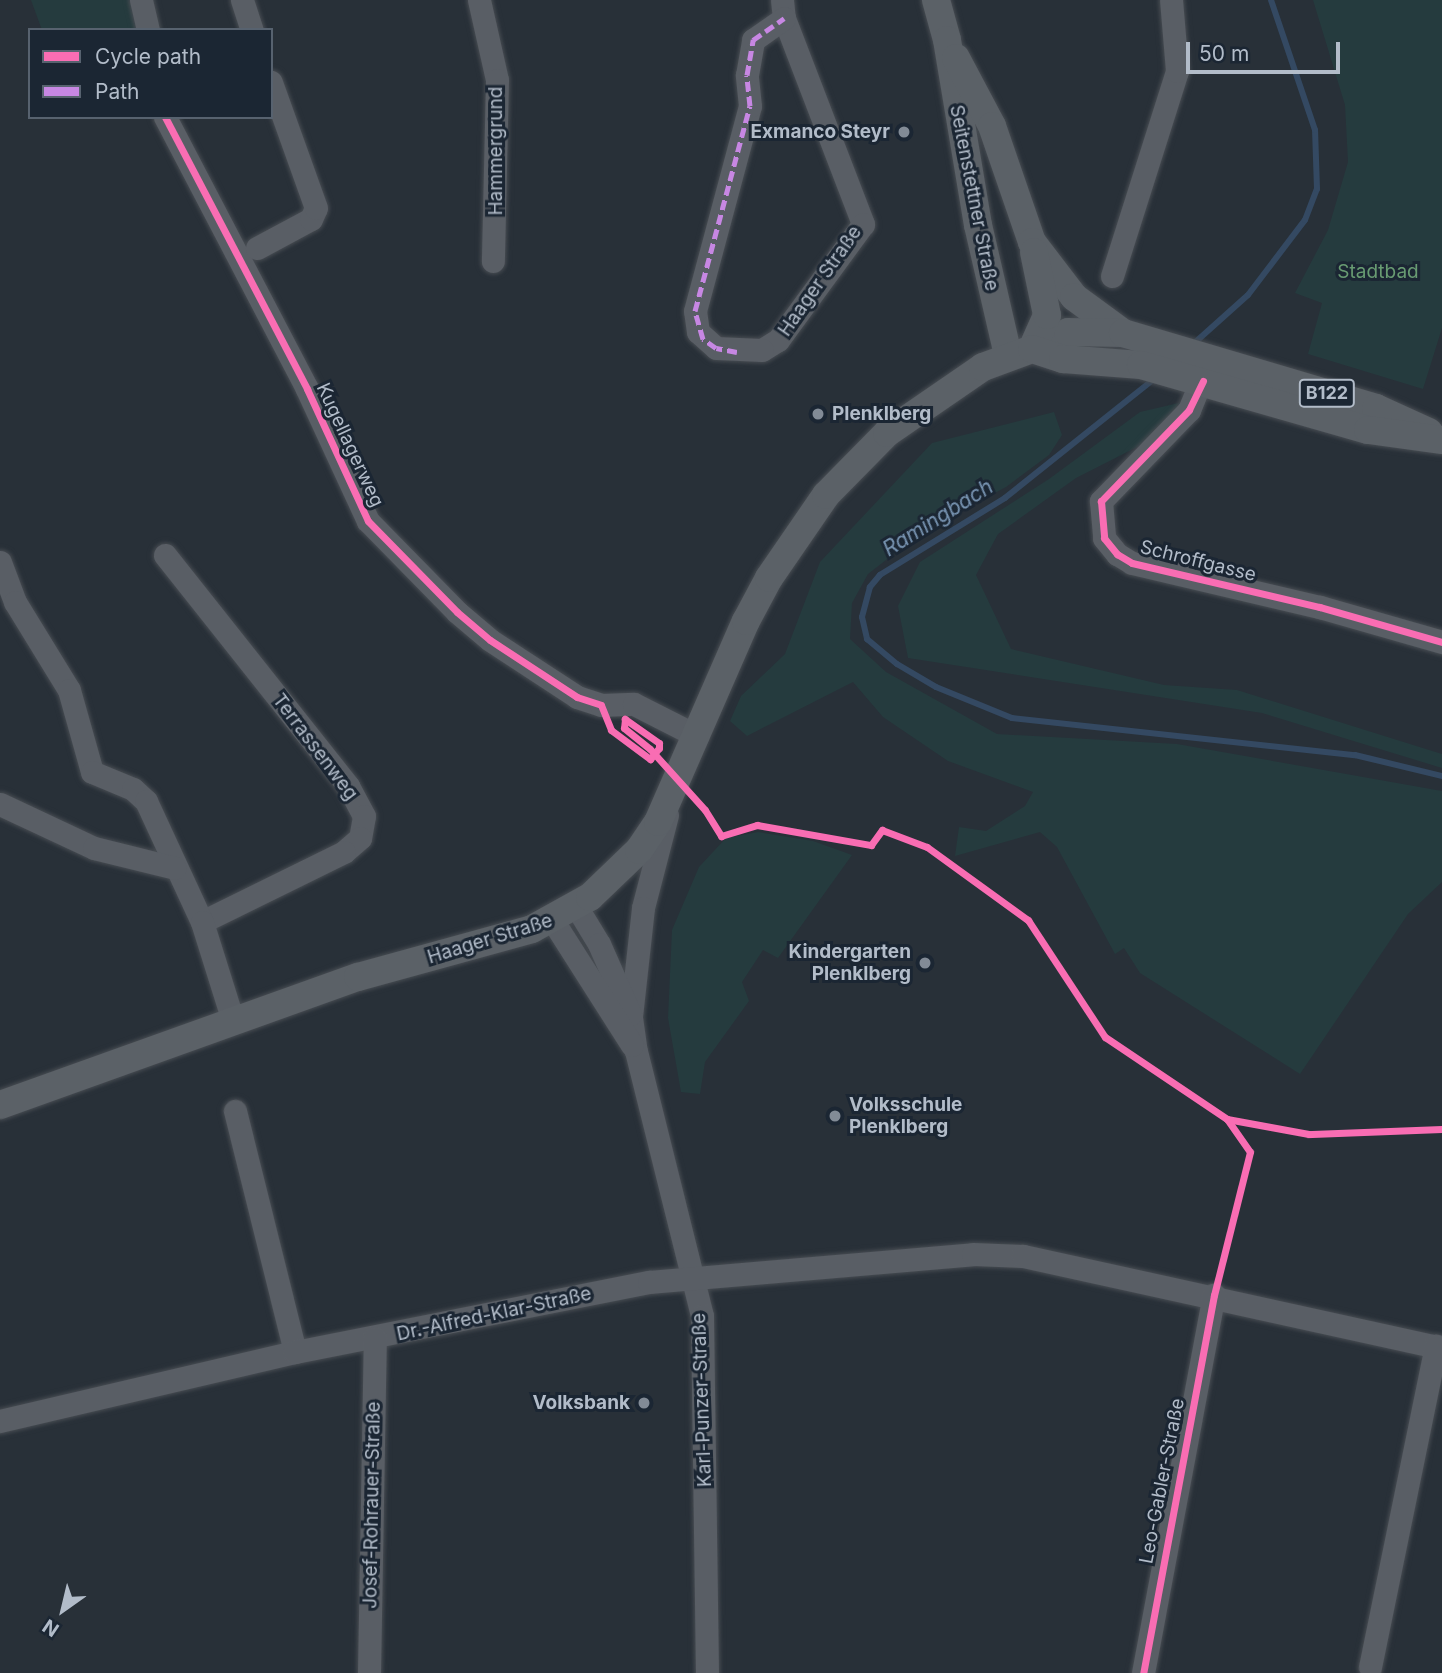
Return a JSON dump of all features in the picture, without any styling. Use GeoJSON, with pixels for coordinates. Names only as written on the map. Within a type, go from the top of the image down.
{"type":"FeatureCollection","features":[{"type":"Feature","properties":{"kind":"main road","name":"Seitenstettner Straße"},"geometry":{"type":"LineString","coordinates":[[936,0],[947,40],[959,131],[1020,352]]}},
{"type":"Feature","properties":{"kind":"main road","name":"Seitenstettner Straße"},"geometry":{"type":"LineString","coordinates":[[947,40],[992,126],[1032,242],[1074,297],[1123,333]]}},
{"type":"Feature","properties":{"kind":"main road"},"geometry":{"type":"LineString","coordinates":[[1020,352],[1047,315],[1032,242]]}},
{"type":"Feature","properties":{"kind":"main road","name":"Haager Straße"},"geometry":{"type":"LineString","coordinates":[[0,1105],[358,977],[565,914],[639,850],[673,792],[769,578],[826,495],[867,451],[929,400],[1020,352],[1068,332],[1123,333]]}},
{"type":"Feature","properties":{"kind":"main road","name":"B122"},"geometry":{"type":"LineString","coordinates":[[1123,333],[1201,372]]}},
{"type":"Feature","properties":{"kind":"main road","name":"B122"},"geometry":{"type":"LineString","coordinates":[[1020,352],[1063,359],[1201,372],[1376,408],[1442,439]]}},
{"type":"Feature","properties":{"kind":"street"},"geometry":{"type":"LineString","coordinates":[[141,0],[148,28]]}},
{"type":"Feature","properties":{"kind":"street"},"geometry":{"type":"LineString","coordinates":[[242,0],[252,28]]}},
{"type":"Feature","properties":{"kind":"street","name":"Hammergrund"},"geometry":{"type":"LineString","coordinates":[[479,0],[497,80],[493,261]]}},
{"type":"Feature","properties":{"kind":"street"},"geometry":{"type":"LineString","coordinates":[[1112,276],[1177,71],[1171,0]]}},
{"type":"Feature","properties":{"kind":"street","name":"Haager Straße"},"geometry":{"type":"LineString","coordinates":[[783,9],[863,223],[778,340],[762,350],[737,352],[716,348],[703,339],[695,311],[750,106],[747,75],[753,40],[783,9]]}},
{"type":"Feature","properties":{"kind":"street"},"geometry":{"type":"LineString","coordinates":[[257,248],[311,219],[316,208],[273,88]]}},
{"type":"Feature","properties":{"kind":"street","name":"Kugellagerweg"},"geometry":{"type":"LineString","coordinates":[[166,119],[307,389],[368,521],[457,612],[566,690],[601,705],[634,705],[697,736]]}},
{"type":"Feature","properties":{"kind":"street","name":"Schroffgasse"},"geometry":{"type":"LineString","coordinates":[[1201,372],[1189,410],[1101,501],[1104,538],[1117,554],[1132,563],[1320,607],[1442,642]]}},
{"type":"Feature","properties":{"kind":"street","name":"Terrassenweg"},"geometry":{"type":"LineString","coordinates":[[165,555],[348,786],[364,816],[360,838],[344,852],[202,922]]}},
{"type":"Feature","properties":{"kind":"street"},"geometry":{"type":"LineString","coordinates":[[0,562],[15,602],[69,690],[92,772],[133,789],[146,801],[202,922],[233,1021]]}},
{"type":"Feature","properties":{"kind":"street","name":"Karl-Punzer-Straße"},"geometry":{"type":"LineString","coordinates":[[673,792],[643,908],[631,1017],[636,1051],[693,1276],[704,1353],[707,1673]]}},
{"type":"Feature","properties":{"kind":"street"},"geometry":{"type":"LineString","coordinates":[[0,804],[94,849],[175,868]]}},
{"type":"Feature","properties":{"kind":"street","name":"Karl-Punzer-Straße"},"geometry":{"type":"LineString","coordinates":[[565,914],[604,954],[631,1017]]}},
{"type":"Feature","properties":{"kind":"street","name":"Karl-Punzer-Straße"},"geometry":{"type":"LineString","coordinates":[[565,914],[636,1051]]}},
{"type":"Feature","properties":{"kind":"street"},"geometry":{"type":"LineString","coordinates":[[235,1111],[295,1352]]}},
{"type":"Feature","properties":{"kind":"street"},"geometry":{"type":"LineString","coordinates":[[693,1276],[973,1254],[1023,1256],[1214,1295],[1439,1347],[1370,1667]]}},
{"type":"Feature","properties":{"kind":"street","name":"Dr.-Alfred-Klar-Straße"},"geometry":{"type":"LineString","coordinates":[[0,1421],[295,1352],[693,1276]]}},
{"type":"Feature","properties":{"kind":"street","name":"Leo-Gabler-Straße"},"geometry":{"type":"LineString","coordinates":[[1143,1673],[1214,1295]]}},
{"type":"Feature","properties":{"kind":"street","name":"Josef-Rohrauer-Straße"},"geometry":{"type":"LineString","coordinates":[[369,1673],[375,1338]]}},
{"type":"Feature","properties":{"kind":"green space"},"geometry":{"type":"Polygon","coordinates":[[[31,0],[133,0],[140,28],[41,28],[31,0]]]}},
{"type":"Feature","properties":{"kind":"green space","name":"Stadtbad"},"geometry":{"type":"Polygon","coordinates":[[[1313,0],[1442,0],[1442,328],[1423,389],[1308,354],[1322,303],[1295,293],[1328,230],[1348,162],[1345,105],[1313,0]]]}},
{"type":"Feature","properties":{"kind":"green space"},"geometry":{"type":"Polygon","coordinates":[[[1183,402],[1145,443],[1076,478],[998,534],[976,575],[1011,649],[1164,685],[1237,690],[1442,754],[1442,768],[1262,713],[908,658],[898,606],[920,562],[1049,479],[1140,412],[1183,402]]]}},
{"type":"Feature","properties":{"kind":"green space"},"geometry":{"type":"Polygon","coordinates":[[[1054,412],[1062,435],[1049,455],[1006,487],[922,532],[868,574],[852,603],[850,639],[886,672],[997,734],[1177,744],[1442,791],[1442,882],[1408,914],[1300,1074],[1140,973],[1124,948],[1115,954],[1057,847],[1040,832],[955,856],[959,827],[986,831],[1025,806],[1033,792],[948,761],[883,717],[853,682],[747,736],[730,721],[741,696],[785,654],[820,562],[932,443],[1054,412]]]}},
{"type":"Feature","properties":{"kind":"green space"},"geometry":{"type":"Polygon","coordinates":[[[758,832],[813,841],[852,855],[778,958],[763,950],[742,982],[749,1001],[705,1062],[700,1094],[681,1092],[668,1018],[672,930],[699,867],[726,838],[758,832]]]}},
{"type":"Feature","properties":{"kind":"waterway","name":"Ramingbach"},"geometry":{"type":"LineString","coordinates":[[1191,346],[1248,295],[1305,220],[1317,189],[1315,130],[1271,0]]}},
{"type":"Feature","properties":{"kind":"waterway","name":"Ramingbach"},"geometry":{"type":"LineString","coordinates":[[1154,379],[1005,498],[880,575],[870,587],[862,617],[867,639],[897,664],[936,687],[1012,718],[1355,755],[1442,776]]}},
{"type":"Feature","properties":{"kind":"marked path"},"geometry":{"type":"LineString","coordinates":[[737,352],[716,348],[703,339],[695,311],[750,106],[747,75],[753,40],[784,18]]}},
{"type":"Feature","properties":{"kind":"cycle path"},"geometry":{"type":"LineString","coordinates":[[166,119],[307,389],[368,521],[457,612],[490,640],[577,697],[601,705],[611,730],[650,759],[654,754]]}},
{"type":"Feature","properties":{"kind":"cycle path"},"geometry":{"type":"LineString","coordinates":[[1203,381],[1189,410],[1101,501],[1104,538],[1117,554],[1132,563],[1320,607],[1442,642]]}},
{"type":"Feature","properties":{"kind":"cycle path"},"geometry":{"type":"LineString","coordinates":[[625,719],[659,743],[654,754],[624,728],[625,719]]}},
{"type":"Feature","properties":{"kind":"cycle path"},"geometry":{"type":"LineString","coordinates":[[654,754],[705,810],[721,836],[757,825],[871,845],[882,830],[927,847],[1028,920],[1105,1037],[1227,1119],[1250,1152],[1214,1295],[1143,1673]]}},
{"type":"Feature","properties":{"kind":"cycle path"},"geometry":{"type":"LineString","coordinates":[[1227,1119],[1309,1134],[1442,1129]]}},
{"type":"Feature","properties":{"kind":"place","name":"Exmanco Steyr"},"geometry":{"type":"Point","coordinates":[904,132]}},
{"type":"Feature","properties":{"kind":"place","name":"Plenklberg"},"geometry":{"type":"Point","coordinates":[818,414]}},
{"type":"Feature","properties":{"kind":"place","name":"Kindergarten Plenklberg"},"geometry":{"type":"Point","coordinates":[925,963]}},
{"type":"Feature","properties":{"kind":"place","name":"Volksschule Plenklberg"},"geometry":{"type":"Point","coordinates":[835,1116]}},
{"type":"Feature","properties":{"kind":"place","name":"Volksbank"},"geometry":{"type":"Point","coordinates":[644,1403]}}]}
